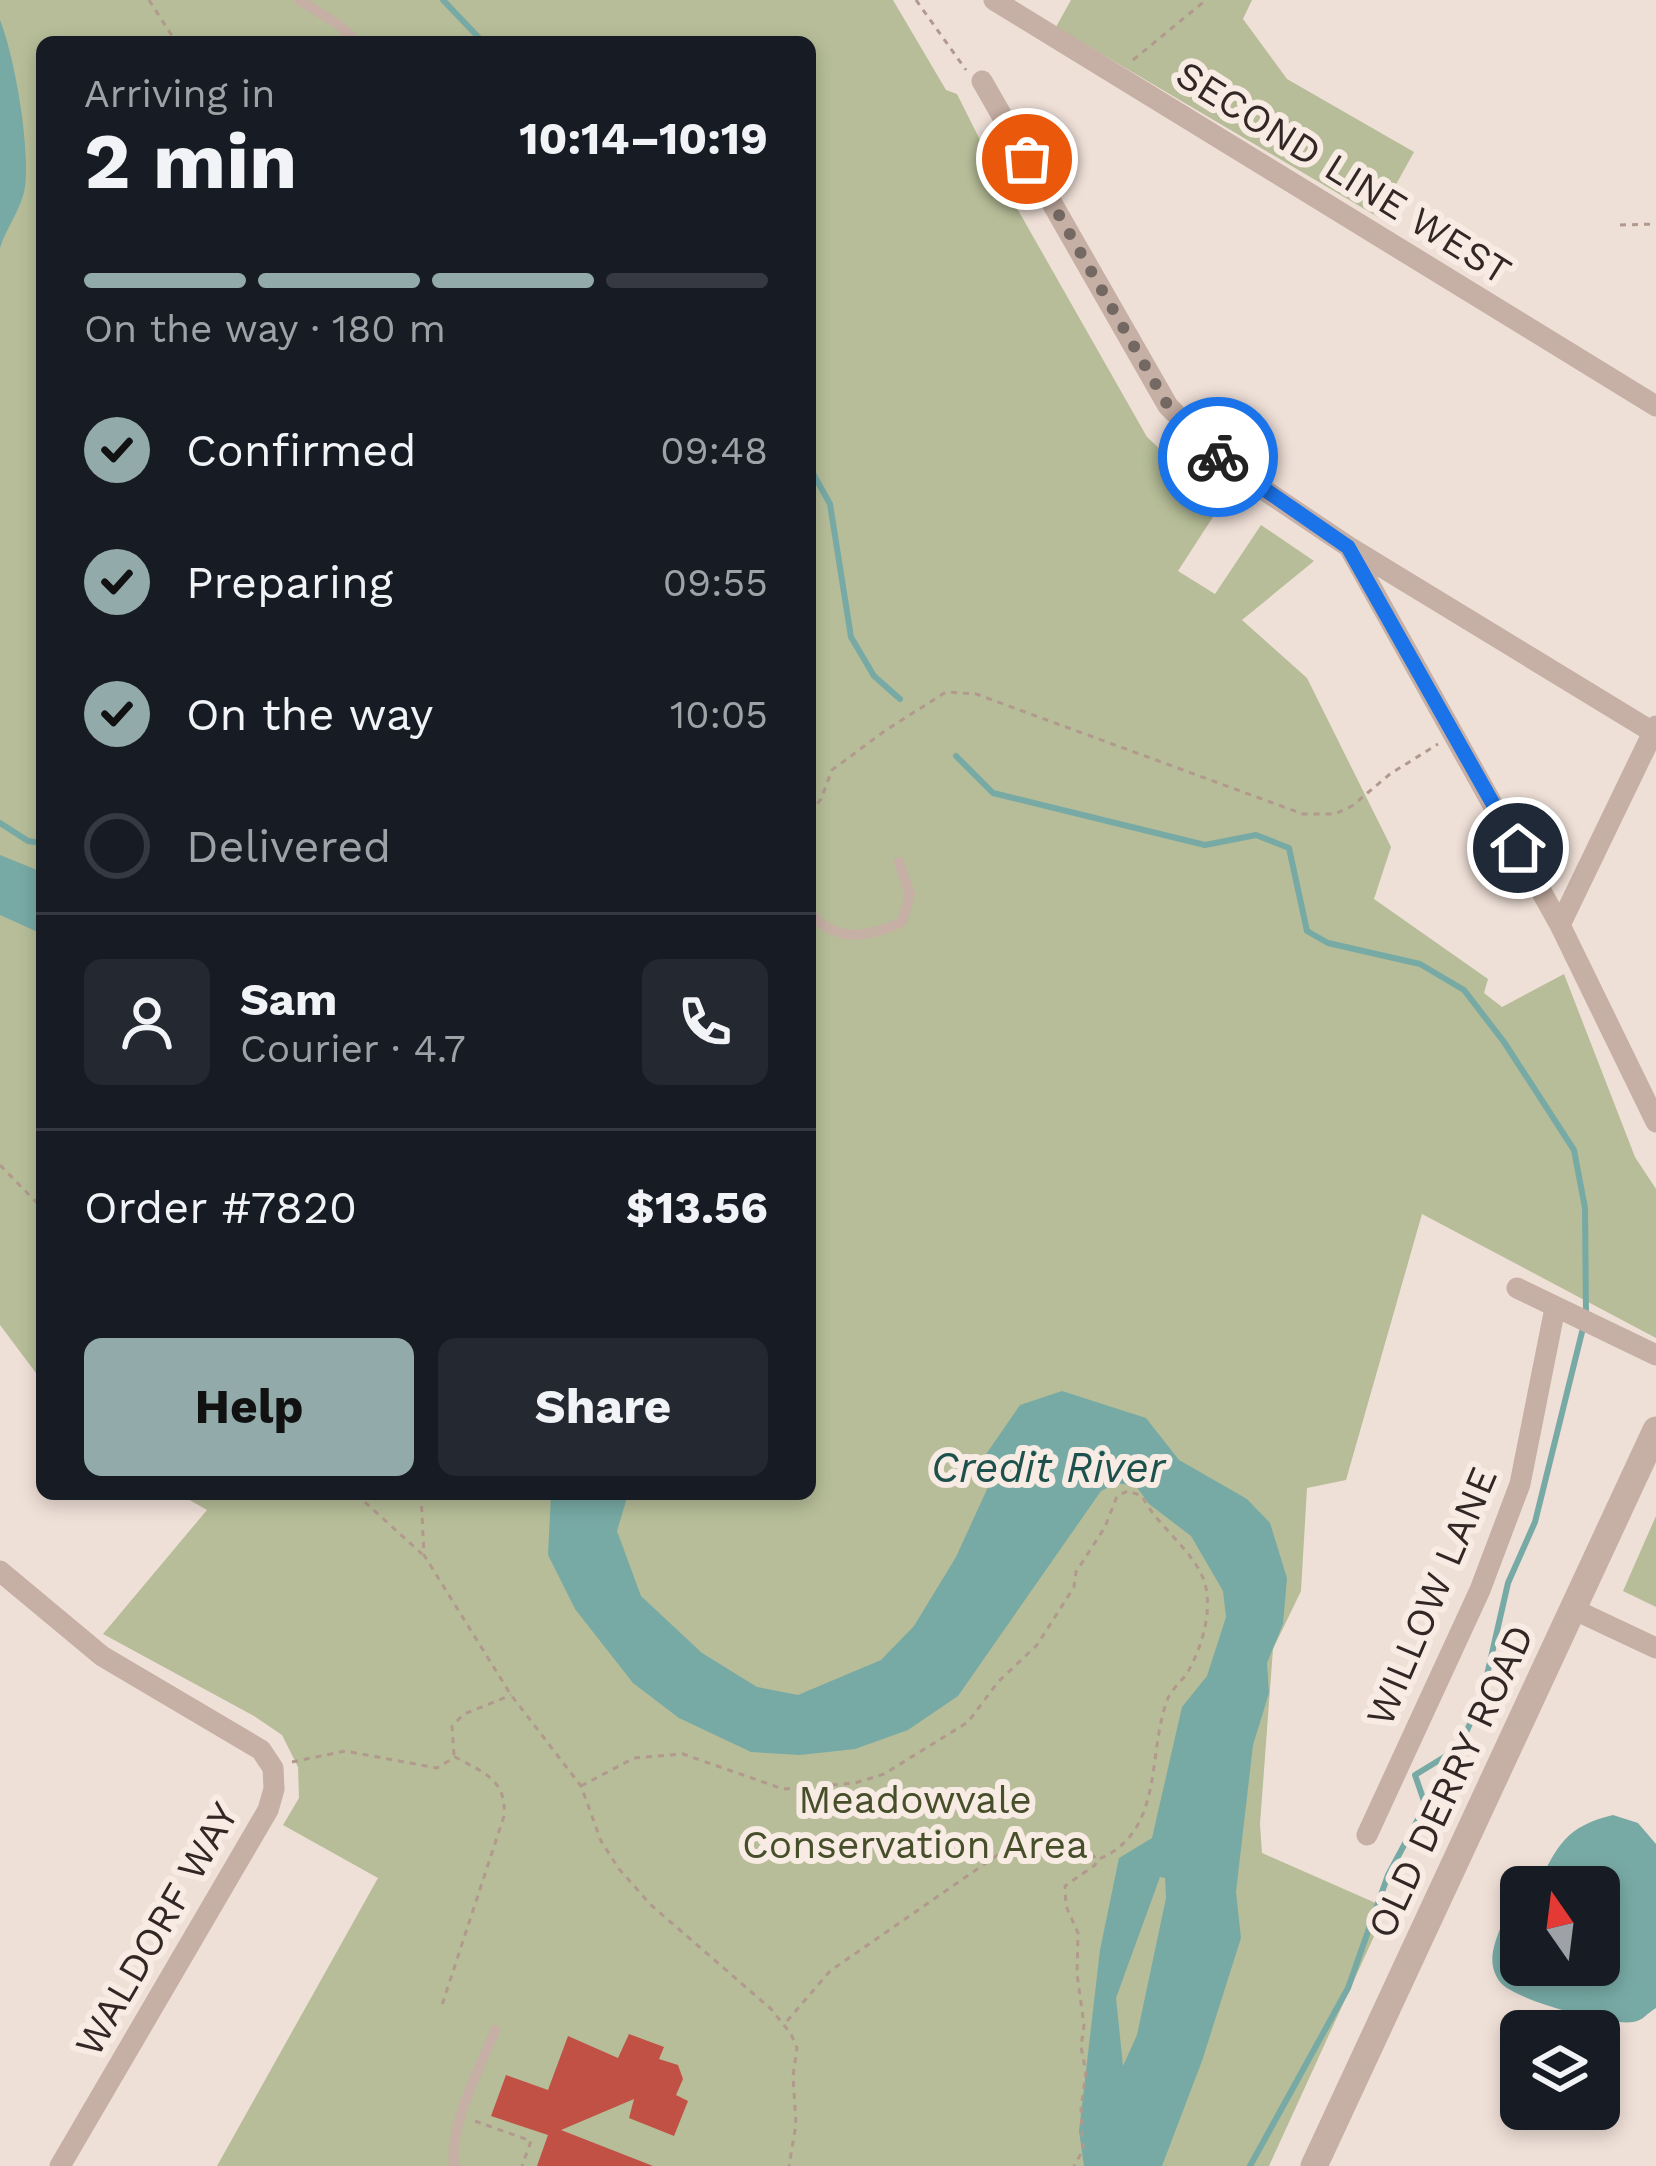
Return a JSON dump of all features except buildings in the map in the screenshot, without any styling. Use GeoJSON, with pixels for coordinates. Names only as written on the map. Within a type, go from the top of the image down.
{"type":"FeatureCollection","features":[{"type":"Feature","properties":{"kind":"street","name":"SECOND LINE WEST"},"geometry":{"type":"LineString","coordinates":[[994,0],[1656,406]]}},
{"type":"Feature","properties":{"kind":"street"},"geometry":{"type":"LineString","coordinates":[[982,80],[1168,406],[1224,464],[1348,547],[1655,731],[1560,925]]}},
{"type":"Feature","properties":{"kind":"street"},"geometry":{"type":"LineString","coordinates":[[1348,547],[1560,925],[1656,1122]]}},
{"type":"Feature","properties":{"kind":"street"},"geometry":{"type":"LineString","coordinates":[[1517,1288],[1656,1355]]}},
{"type":"Feature","properties":{"kind":"street","name":"WILLOW LANE"},"geometry":{"type":"LineString","coordinates":[[1367,1835],[1480,1590],[1520,1484],[1571,1315]]}},
{"type":"Feature","properties":{"kind":"street","name":"OLD DERRY ROAD"},"geometry":{"type":"LineString","coordinates":[[1314,2166],[1656,1430]]}},
{"type":"Feature","properties":{"kind":"street","name":"WALDORF WAY"},"geometry":{"type":"LineString","coordinates":[[0,1571],[102,1655],[251,1741],[273,1768],[268,1810],[60,2166]]}},
{"type":"Feature","properties":{"kind":"street"},"geometry":{"type":"LineString","coordinates":[[1573,1609],[1656,1648]]}},
{"type":"Feature","properties":{"kind":"lane"},"geometry":{"type":"LineString","coordinates":[[299,0],[350,36]]}},
{"type":"Feature","properties":{"kind":"lane"},"geometry":{"type":"LineString","coordinates":[[816,919],[823,927],[866,938],[902,922],[910,894],[899,862]]}},
{"type":"Feature","properties":{"kind":"lane"},"geometry":{"type":"LineString","coordinates":[[454,2166],[452,2148],[495,2030]]}},
{"type":"Feature","properties":{"kind":"path"},"geometry":{"type":"LineString","coordinates":[[149,0],[172,36]]}},
{"type":"Feature","properties":{"kind":"path"},"geometry":{"type":"LineString","coordinates":[[916,0],[972,77],[982,80]]}},
{"type":"Feature","properties":{"kind":"path"},"geometry":{"type":"LineString","coordinates":[[1117,75],[1206,0]]}},
{"type":"Feature","properties":{"kind":"path"},"geometry":{"type":"LineString","coordinates":[[1620,225],[1656,224]]}},
{"type":"Feature","properties":{"kind":"path"},"geometry":{"type":"LineString","coordinates":[[816,806],[832,770],[946,692],[976,694],[1303,814],[1335,814],[1352,806],[1412,758],[1455,734]]}},
{"type":"Feature","properties":{"kind":"path"},"geometry":{"type":"LineString","coordinates":[[0,1165],[36,1202]]}},
{"type":"Feature","properties":{"kind":"path"},"geometry":{"type":"LineString","coordinates":[[581,1786],[634,1758],[683,1754],[783,1789],[855,1783],[884,1774],[968,1722],[998,1682],[1036,1645],[1074,1587],[1076,1572],[1105,1527],[1117,1496],[1128,1492],[1142,1496],[1204,1580],[1206,1624],[1190,1671],[1169,1695],[1153,1794],[1144,1815],[1114,1852],[1065,1886],[1066,1906],[1078,1933],[1086,2072],[1081,2108],[1083,2150],[1073,2166]]}},
{"type":"Feature","properties":{"kind":"path"},"geometry":{"type":"LineString","coordinates":[[363,1500],[424,1555],[511,1695],[581,1786],[601,1841],[619,1869],[651,1905],[712,1954],[784,2023],[797,2048],[793,2076],[796,2124],[789,2166]]}},
{"type":"Feature","properties":{"kind":"path"},"geometry":{"type":"LineString","coordinates":[[421,1500],[424,1555]]}},
{"type":"Feature","properties":{"kind":"path"},"geometry":{"type":"LineString","coordinates":[[454,1757],[452,1726],[464,1714],[511,1695]]}},
{"type":"Feature","properties":{"kind":"path"},"geometry":{"type":"LineString","coordinates":[[273,1768],[333,1752],[436,1768],[454,1757]]}},
{"type":"Feature","properties":{"kind":"path"},"geometry":{"type":"LineString","coordinates":[[442,2005],[504,1816],[506,1797],[493,1777],[454,1757]]}},
{"type":"Feature","properties":{"kind":"path"},"geometry":{"type":"LineString","coordinates":[[784,2023],[830,1971],[1012,1845],[1057,1836],[1085,1846],[1097,1860]]}},
{"type":"Feature","properties":{"kind":"path"},"geometry":{"type":"LineString","coordinates":[[462,2116],[531,2141],[522,2166]]}},
{"type":"Feature","properties":{"kind":"green space","name":"Meadowvale Conservation Area"},"geometry":{"type":"Polygon","coordinates":[[[0,0],[893,0],[946,90],[957,94],[1147,437],[1224,500],[1178,571],[1215,594],[1261,525],[1314,561],[1242,620],[1307,678],[1391,847],[1374,899],[1488,979],[1484,993],[1502,1007],[1564,974],[1635,1157],[1656,1189],[1656,1338],[1422,1214],[1346,1480],[1307,1488],[1301,1591],[1273,1649],[1262,1853],[1387,1908],[1269,2166],[217,2166],[378,1878],[283,1825],[299,1798],[298,1767],[282,1735],[103,1634],[207,1510],[190,1500],[816,1500],[816,36],[36,36],[36,1373],[0,1325],[0,0]]]}},
{"type":"Feature","properties":{"kind":"green space"},"geometry":{"type":"Polygon","coordinates":[[[1071,0],[1252,0],[1243,19],[1287,79],[1414,152],[1378,217],[1056,27],[1071,0]]]}},
{"type":"Feature","properties":{"kind":"green space"},"geometry":{"type":"Polygon","coordinates":[[[1656,1516],[1656,1607],[1623,1591],[1656,1516]]]}},
{"type":"Feature","properties":{"kind":"water"},"geometry":{"type":"Polygon","coordinates":[[[0,20],[20,102],[26,170],[23,195],[0,248],[0,20]]]}},
{"type":"Feature","properties":{"kind":"water"},"geometry":{"type":"Polygon","coordinates":[[[0,855],[36,870],[36,931],[0,915],[0,855]]]}},
{"type":"Feature","properties":{"kind":"water","name":"Credit River"},"geometry":{"type":"Polygon","coordinates":[[[1062,1391],[1146,1418],[1179,1460],[1247,1499],[1270,1523],[1287,1578],[1283,1624],[1267,1663],[1269,1693],[1253,1745],[1236,1892],[1241,1938],[1162,2166],[1084,2166],[1079,2131],[1100,1950],[1119,1858],[1152,1838],[1182,1707],[1207,1676],[1226,1617],[1223,1591],[1191,1536],[1149,1504],[1136,1486],[1117,1483],[1101,1491],[958,1696],[908,1730],[855,1749],[800,1755],[751,1752],[679,1718],[633,1683],[575,1609],[548,1555],[551,1500],[626,1500],[617,1531],[641,1596],[702,1653],[757,1687],[798,1695],[881,1660],[914,1626],[956,1557],[988,1487],[982,1460],[1020,1405],[1062,1391]],[[1160,1877],[1116,1998],[1123,2066],[1137,2035],[1166,1898],[1165,1878],[1160,1877]]]}},
{"type":"Feature","properties":{"kind":"water"},"geometry":{"type":"Polygon","coordinates":[[[1613,1815],[1638,1823],[1656,1844],[1656,2008],[1633,2022],[1620,2022],[1620,2010],[1564,2010],[1505,1986],[1620,1986],[1620,1866],[1548,1866],[1565,1840],[1613,1815]]]}},
{"type":"Feature","properties":{"kind":"water"},"geometry":{"type":"Polygon","coordinates":[[[1500,1929],[1500,1982],[1492,1963],[1500,1929]]]}},
{"type":"Feature","properties":{"kind":"waterway"},"geometry":{"type":"LineString","coordinates":[[443,0],[477,36]]}},
{"type":"Feature","properties":{"kind":"waterway"},"geometry":{"type":"LineString","coordinates":[[816,479],[830,504],[851,637],[874,676],[900,699]]}},
{"type":"Feature","properties":{"kind":"waterway"},"geometry":{"type":"LineString","coordinates":[[956,756],[993,793],[1205,845],[1256,835],[1289,848],[1307,931],[1328,943],[1420,964],[1464,990],[1574,1150],[1585,1208],[1586,1316]]}},
{"type":"Feature","properties":{"kind":"waterway"},"geometry":{"type":"LineString","coordinates":[[0,823],[36,842]]}},
{"type":"Feature","properties":{"kind":"waterway"},"geometry":{"type":"LineString","coordinates":[[1250,2166],[1348,1988],[1388,1875],[1423,1810],[1415,1775],[1459,1748],[1482,1697],[1508,1583],[1535,1522],[1583,1328]]}},
{"type":"Feature","properties":{"kind":"way so far"},"geometry":{"type":"LineString","coordinates":[[1027,159],[1168,406],[1218,457]]}},
{"type":"Feature","properties":{"kind":"route"},"geometry":{"type":"LineString","coordinates":[[1218,457],[1348,547],[1518,848]]}}]}
